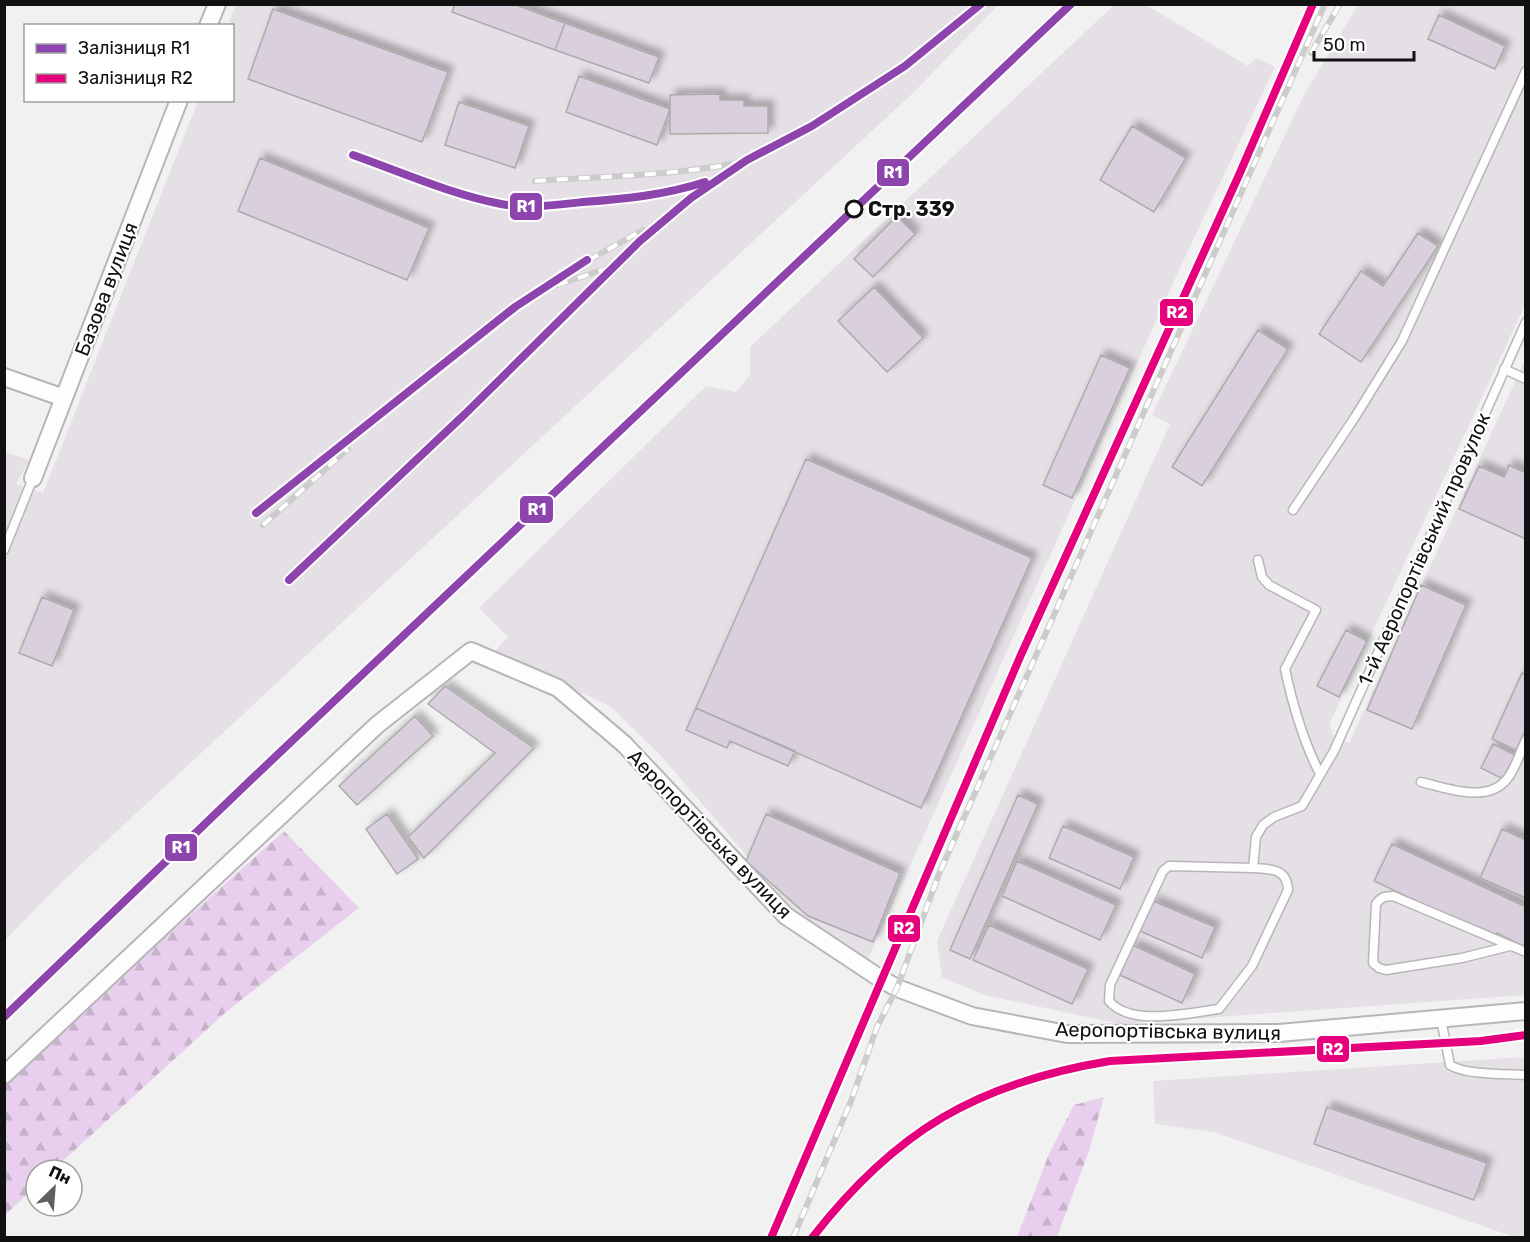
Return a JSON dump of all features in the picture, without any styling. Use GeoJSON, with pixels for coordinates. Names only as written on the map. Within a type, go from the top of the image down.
{"type":"FeatureCollection","features":[{"type":"Feature","properties":{"kind":"street"},"geometry":{"type":"LineString","coordinates":[[209,24],[217,4]]}},
{"type":"Feature","properties":{"kind":"street","name":"Базова вулиця"},"geometry":{"type":"LineString","coordinates":[[33,478],[178,102]]}},
{"type":"Feature","properties":{"kind":"street"},"geometry":{"type":"LineString","coordinates":[[4,377],[63,398]]}},
{"type":"Feature","properties":{"kind":"street","name":"Аеропортівська вулиця"},"geometry":{"type":"LineString","coordinates":[[4,1075],[377,725],[471,651],[558,688],[624,744],[786,916],[846,958],[897,988],[972,1016],[1067,1034],[1279,1034],[1526,1011]]}},
{"type":"Feature","properties":{"kind":"lane"},"geometry":{"type":"LineString","coordinates":[[1293,510],[1402,341],[1526,71]]}},
{"type":"Feature","properties":{"kind":"lane","name":"1-й Аеропортівський провулок"},"geometry":{"type":"LineString","coordinates":[[1253,868],[1256,837],[1263,825],[1274,817],[1302,806],[1334,751],[1526,322]]}},
{"type":"Feature","properties":{"kind":"lane"},"geometry":{"type":"LineString","coordinates":[[1504,369],[1526,379]]}},
{"type":"Feature","properties":{"kind":"lane"},"geometry":{"type":"LineString","coordinates":[[4,550],[33,478]]}},
{"type":"Feature","properties":{"kind":"lane"},"geometry":{"type":"LineString","coordinates":[[1258,560],[1262,577],[1269,585],[1316,610],[1285,669],[1301,730],[1320,774]]}},
{"type":"Feature","properties":{"kind":"lane"},"geometry":{"type":"LineString","coordinates":[[1421,783],[1467,793],[1495,788],[1507,779],[1526,740]]}},
{"type":"Feature","properties":{"kind":"lane"},"geometry":{"type":"LineString","coordinates":[[1169,866],[1253,868],[1274,869],[1281,872],[1288,890],[1252,966],[1218,1009],[1144,1016],[1121,1012],[1114,1008],[1109,1001],[1110,985],[1164,871],[1169,866]]}},
{"type":"Feature","properties":{"kind":"lane"},"geometry":{"type":"LineString","coordinates":[[1510,946],[1462,958],[1386,970],[1379,968],[1374,963],[1376,904],[1380,898],[1393,896],[1526,952]]}},
{"type":"Feature","properties":{"kind":"lane"},"geometry":{"type":"LineString","coordinates":[[1441,1019],[1450,1065],[1454,1068],[1526,1075]]}},
{"type":"Feature","properties":{"kind":"shaded area"},"geometry":{"type":"Polygon","coordinates":[[[236,5],[998,5],[913,93],[61,883],[5,940],[5,452],[29,460],[16,484],[43,493],[198,102],[234,102],[234,24],[228,24],[236,5]]]}},
{"type":"Feature","properties":{"kind":"shaded area"},"geometry":{"type":"Polygon","coordinates":[[[1114,5],[1146,5],[1248,66],[1256,58],[1275,67],[1178,272],[868,959],[801,919],[661,756],[610,706],[493,653],[508,637],[479,608],[706,386],[736,392],[750,375],[750,347],[1114,5]]]}},
{"type":"Feature","properties":{"kind":"shaded area"},"geometry":{"type":"Polygon","coordinates":[[[1358,5],[1525,5],[1525,305],[1330,723],[1333,735],[1349,743],[1525,360],[1525,995],[1120,1024],[984,995],[942,977],[937,941],[1170,424],[1152,415],[1304,95],[1358,5]]]}},
{"type":"Feature","properties":{"kind":"shaded area"},"geometry":{"type":"Polygon","coordinates":[[[1525,1057],[1525,1237],[1514,1237],[1214,1132],[1155,1124],[1153,1081],[1525,1057]]]}},
{"type":"Feature","properties":{"kind":"green space"},"geometry":{"type":"Polygon","coordinates":[[[284,831],[359,908],[226,1012],[66,1158],[24,1158],[24,1197],[5,1215],[5,1084],[56,1035],[284,831]]]}},
{"type":"Feature","properties":{"kind":"green space"},"geometry":{"type":"Polygon","coordinates":[[[1104,1097],[1089,1151],[1057,1237],[1017,1237],[1049,1154],[1074,1105],[1104,1097]]]}},
{"type":"Feature","properties":{"kind":"building"},"geometry":{"type":"Polygon","coordinates":[[[455,4],[513,4],[565,23],[555,50],[452,12],[455,4]]]}},
{"type":"Feature","properties":{"kind":"building"},"geometry":{"type":"Polygon","coordinates":[[[273,9],[448,72],[422,142],[248,79],[273,9]]]}},
{"type":"Feature","properties":{"kind":"building"},"geometry":{"type":"Polygon","coordinates":[[[1439,15],[1505,46],[1495,69],[1428,39],[1439,15]]]}},
{"type":"Feature","properties":{"kind":"building"},"geometry":{"type":"Polygon","coordinates":[[[565,23],[659,57],[649,83],[555,50],[565,23]]]}},
{"type":"Feature","properties":{"kind":"building"},"geometry":{"type":"Polygon","coordinates":[[[579,76],[670,109],[657,145],[566,112],[579,76]]]}},
{"type":"Feature","properties":{"kind":"building"},"geometry":{"type":"Polygon","coordinates":[[[720,94],[720,100],[744,100],[744,106],[768,106],[768,133],[670,134],[670,95],[720,94]]]}},
{"type":"Feature","properties":{"kind":"building"},"geometry":{"type":"Polygon","coordinates":[[[459,102],[529,126],[515,168],[445,145],[459,102]]]}},
{"type":"Feature","properties":{"kind":"building"},"geometry":{"type":"Polygon","coordinates":[[[1132,126],[1186,158],[1154,212],[1100,180],[1132,126]]]}},
{"type":"Feature","properties":{"kind":"building"},"geometry":{"type":"Polygon","coordinates":[[[260,158],[429,228],[407,280],[238,211],[260,158]]]}},
{"type":"Feature","properties":{"kind":"building"},"geometry":{"type":"Polygon","coordinates":[[[897,216],[915,234],[873,277],[854,259],[897,216]]]}},
{"type":"Feature","properties":{"kind":"building"},"geometry":{"type":"Polygon","coordinates":[[[1418,233],[1438,246],[1361,362],[1319,334],[1361,271],[1383,286],[1418,233]]]}},
{"type":"Feature","properties":{"kind":"building"},"geometry":{"type":"Polygon","coordinates":[[[874,287],[923,338],[887,372],[838,321],[874,287]]]}},
{"type":"Feature","properties":{"kind":"building"},"geometry":{"type":"Polygon","coordinates":[[[1258,330],[1288,349],[1202,486],[1172,467],[1258,330]]]}},
{"type":"Feature","properties":{"kind":"building"},"geometry":{"type":"Polygon","coordinates":[[[1101,355],[1130,368],[1072,498],[1043,485],[1101,355]]]}},
{"type":"Feature","properties":{"kind":"building"},"geometry":{"type":"Polygon","coordinates":[[[806,459],[1032,558],[921,808],[696,708],[806,459]]]}},
{"type":"Feature","properties":{"kind":"building"},"geometry":{"type":"Polygon","coordinates":[[[1509,465],[1526,473],[1526,539],[1459,509],[1479,466],[1504,477],[1509,465]]]}},
{"type":"Feature","properties":{"kind":"building"},"geometry":{"type":"Polygon","coordinates":[[[1421,585],[1466,605],[1412,729],[1367,710],[1421,585]]]}},
{"type":"Feature","properties":{"kind":"building"},"geometry":{"type":"Polygon","coordinates":[[[42,597],[74,610],[52,666],[19,653],[42,597]]]}},
{"type":"Feature","properties":{"kind":"building"},"geometry":{"type":"Polygon","coordinates":[[[1346,630],[1367,641],[1339,697],[1317,686],[1346,630]]]}},
{"type":"Feature","properties":{"kind":"building"},"geometry":{"type":"Polygon","coordinates":[[[1522,673],[1526,675],[1526,729],[1516,750],[1492,739],[1522,673]]]}},
{"type":"Feature","properties":{"kind":"building"},"geometry":{"type":"Polygon","coordinates":[[[445,686],[534,748],[424,858],[408,837],[495,753],[428,704],[445,686]]]}},
{"type":"Feature","properties":{"kind":"building"},"geometry":{"type":"Polygon","coordinates":[[[696,708],[795,751],[788,766],[730,741],[727,748],[686,730],[696,708]]]}},
{"type":"Feature","properties":{"kind":"building"},"geometry":{"type":"Polygon","coordinates":[[[415,716],[433,736],[357,805],[339,786],[415,716]]]}},
{"type":"Feature","properties":{"kind":"building"},"geometry":{"type":"Polygon","coordinates":[[[1493,744],[1515,755],[1503,779],[1481,768],[1493,744]]]}},
{"type":"Feature","properties":{"kind":"building"},"geometry":{"type":"Polygon","coordinates":[[[1018,795],[1038,804],[970,959],[950,950],[1018,795]]]}},
{"type":"Feature","properties":{"kind":"building"},"geometry":{"type":"Polygon","coordinates":[[[387,814],[418,859],[397,874],[366,829],[387,814]]]}},
{"type":"Feature","properties":{"kind":"building"},"geometry":{"type":"Polygon","coordinates":[[[766,814],[900,873],[873,942],[808,916],[746,861],[766,814]]]}},
{"type":"Feature","properties":{"kind":"building"},"geometry":{"type":"Polygon","coordinates":[[[1063,826],[1134,857],[1120,889],[1049,858],[1063,826]]]}},
{"type":"Feature","properties":{"kind":"building"},"geometry":{"type":"Polygon","coordinates":[[[1502,829],[1526,840],[1526,898],[1480,878],[1502,829]]]}},
{"type":"Feature","properties":{"kind":"building"},"geometry":{"type":"Polygon","coordinates":[[[1392,844],[1526,907],[1525,947],[1497,933],[1494,938],[1374,881],[1392,844]]]}},
{"type":"Feature","properties":{"kind":"building"},"geometry":{"type":"Polygon","coordinates":[[[1017,861],[1116,905],[1100,940],[1002,896],[1017,861]]]}},
{"type":"Feature","properties":{"kind":"building"},"geometry":{"type":"Polygon","coordinates":[[[1153,901],[1215,927],[1202,958],[1140,931],[1153,901]]]}},
{"type":"Feature","properties":{"kind":"building"},"geometry":{"type":"Polygon","coordinates":[[[989,925],[1088,969],[1072,1004],[973,960],[989,925]]]}},
{"type":"Feature","properties":{"kind":"building"},"geometry":{"type":"Polygon","coordinates":[[[1133,945],[1195,974],[1182,1003],[1120,975],[1133,945]]]}},
{"type":"Feature","properties":{"kind":"building"},"geometry":{"type":"Polygon","coordinates":[[[1327,1107],[1487,1163],[1474,1200],[1314,1144],[1327,1107]]]}},
{"type":"Feature","properties":{"kind":"railway"},"geometry":{"type":"LineString","coordinates":[[289,580],[465,414],[640,241],[691,198],[747,160],[812,126],[905,66],[981,4]]}},
{"type":"Feature","properties":{"kind":"railway"},"geometry":{"type":"LineString","coordinates":[[771,1238],[1020,657],[1239,175],[1313,4]]}},
{"type":"Feature","properties":{"kind":"railway"},"geometry":{"type":"LineString","coordinates":[[793,1238],[851,1101],[877,1027],[897,988],[939,874],[1325,4]]}},
{"type":"Feature","properties":{"kind":"railway"},"geometry":{"type":"LineString","coordinates":[[1311,53],[1340,4]]}},
{"type":"Feature","properties":{"kind":"railway"},"geometry":{"type":"LineString","coordinates":[[353,155],[445,189],[482,200],[522,206],[631,198],[706,182]]}},
{"type":"Feature","properties":{"kind":"railway"},"geometry":{"type":"LineString","coordinates":[[535,181],[664,173],[741,162]]}},
{"type":"Feature","properties":{"kind":"railway"},"geometry":{"type":"LineString","coordinates":[[256,513],[515,307],[564,274],[643,230]]}},
{"type":"Feature","properties":{"kind":"railway"},"geometry":{"type":"LineString","coordinates":[[557,285],[614,266]]}},
{"type":"Feature","properties":{"kind":"railway"},"geometry":{"type":"LineString","coordinates":[[263,525],[348,449]]}},
{"type":"Feature","properties":{"kind":"railway"},"geometry":{"type":"LineString","coordinates":[[812,1238],[875,1168],[908,1141],[942,1118],[979,1098],[1019,1083],[1110,1061],[1481,1041],[1526,1035]]}},
{"type":"Feature","properties":{"kind":"rail line","name":"R1"},"geometry":{"type":"LineString","coordinates":[[289,580],[465,414],[640,241],[691,198],[747,160],[812,126],[905,66],[981,4]]}},
{"type":"Feature","properties":{"kind":"rail line","name":"R1"},"geometry":{"type":"LineString","coordinates":[[4,1017],[256,775],[1071,4]]}},
{"type":"Feature","properties":{"kind":"rail line","name":"R2"},"geometry":{"type":"LineString","coordinates":[[771,1238],[1020,657],[1239,175],[1313,4]]}},
{"type":"Feature","properties":{"kind":"rail line","name":"R1"},"geometry":{"type":"LineString","coordinates":[[353,155],[444,189],[482,200],[522,206],[630,198],[705,182]]}},
{"type":"Feature","properties":{"kind":"rail line","name":"R1"},"geometry":{"type":"LineString","coordinates":[[256,513],[515,307],[587,260]]}},
{"type":"Feature","properties":{"kind":"rail line","name":"R2"},"geometry":{"type":"LineString","coordinates":[[812,1238],[875,1168],[908,1141],[942,1118],[979,1098],[1019,1083],[1110,1061],[1481,1041],[1526,1035]]}},
{"type":"Feature","properties":{"kind":"place","name":"Стр. 339"},"geometry":{"type":"Point","coordinates":[854,209]}}]}
